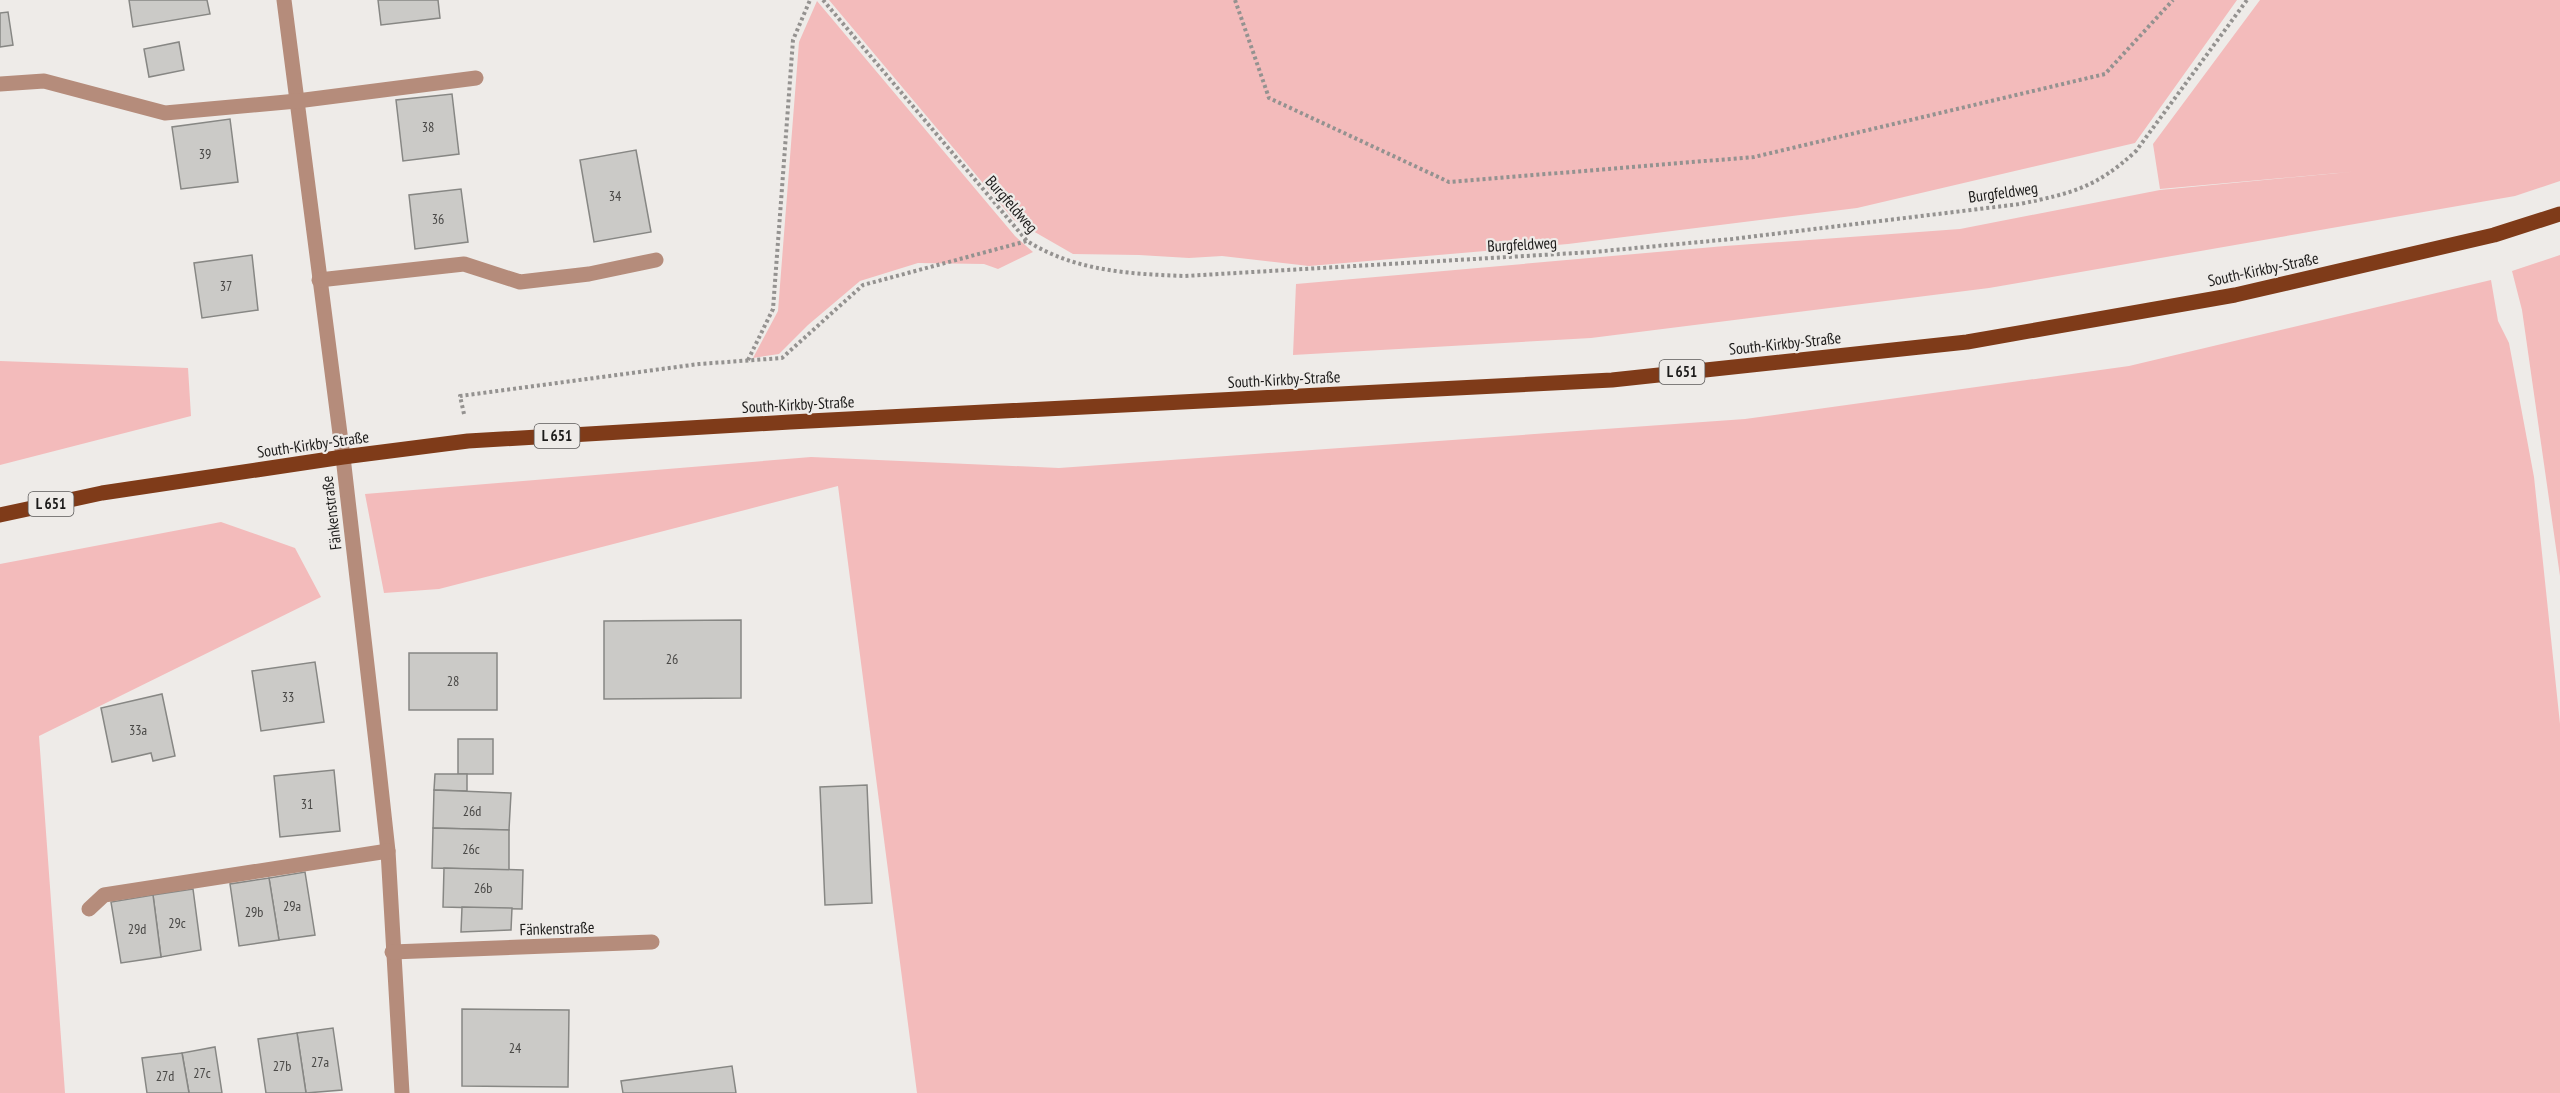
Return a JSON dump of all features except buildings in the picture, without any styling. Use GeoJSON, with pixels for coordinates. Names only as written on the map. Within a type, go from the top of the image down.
{"type":"FeatureCollection","features":[{"type":"Feature","properties":{"kind":"main road","name":"South-Kirkby-Straße"},"geometry":{"type":"LineString","coordinates":[[0,515],[102,494],[343,457],[468,441],[789,422],[1612,380],[1955,343],[2235,295],[2494,235],[2560,214]]}},
{"type":"Feature","properties":{"kind":"street","name":"Fänkenstraße"},"geometry":{"type":"LineString","coordinates":[[284,0],[343,457],[388,851],[392,952],[402,1093]]}},
{"type":"Feature","properties":{"kind":"street"},"geometry":{"type":"LineString","coordinates":[[0,84],[44,81],[165,113],[297,101],[476,78]]}},
{"type":"Feature","properties":{"kind":"street"},"geometry":{"type":"LineString","coordinates":[[319,280],[464,264],[520,282],[589,274],[656,260]]}},
{"type":"Feature","properties":{"kind":"street"},"geometry":{"type":"LineString","coordinates":[[89,909],[104,895],[388,851]]}},
{"type":"Feature","properties":{"kind":"street","name":"Fänkenstraße"},"geometry":{"type":"LineString","coordinates":[[392,952],[652,942]]}},
{"type":"Feature","properties":{"kind":"path"},"geometry":{"type":"LineString","coordinates":[[748,361],[774,309],[793,40],[810,0]]}},
{"type":"Feature","properties":{"kind":"path","name":"Burgfeldweg"},"geometry":{"type":"LineString","coordinates":[[823,0],[1027,241],[1047,254],[1073,264],[1127,274],[1185,276],[1593,252],[1732,239],[2030,202],[2084,188],[2115,170],[2136,151],[2247,0]]}},
{"type":"Feature","properties":{"kind":"path"},"geometry":{"type":"LineString","coordinates":[[1235,0],[1269,98],[1449,182],[1754,157],[2105,74],[2173,0]]}},
{"type":"Feature","properties":{"kind":"path"},"geometry":{"type":"LineString","coordinates":[[468,441],[460,396],[699,364],[782,358],[863,285],[1027,241]]}},
{"type":"Feature","properties":{"kind":"shaded area"},"geometry":{"type":"Polygon","coordinates":[[[829,0],[2237,0],[2135,143],[1857,208],[1568,244],[1309,266],[1222,256],[1189,258],[1073,254],[1014,220],[829,0]]]}},
{"type":"Feature","properties":{"kind":"shaded area"},"geometry":{"type":"Polygon","coordinates":[[[2260,0],[2560,0],[2560,181],[2515,196],[1989,288],[1591,338],[1293,355],[1296,284],[1725,246],[1960,229],[2160,190],[2360,171],[2160,189],[2153,144],[2260,0]]]}},
{"type":"Feature","properties":{"kind":"shaded area"},"geometry":{"type":"Polygon","coordinates":[[[817,1],[1015,236],[1033,252],[998,269],[984,264],[918,263],[860,281],[808,325],[779,354],[753,358],[778,311],[799,42],[817,1]]]}},
{"type":"Feature","properties":{"kind":"shaded area"},"geometry":{"type":"Polygon","coordinates":[[[2560,255],[2560,576],[2522,310],[2512,271],[2560,255]]]}},
{"type":"Feature","properties":{"kind":"shaded area"},"geometry":{"type":"Polygon","coordinates":[[[2491,280],[2498,321],[2509,343],[2534,477],[2560,724],[2560,1093],[917,1093],[838,486],[439,589],[384,593],[365,494],[811,457],[1059,468],[1745,419],[2129,366],[2491,280]]]}},
{"type":"Feature","properties":{"kind":"shaded area"},"geometry":{"type":"Polygon","coordinates":[[[0,361],[188,368],[191,416],[0,465],[0,361]]]}},
{"type":"Feature","properties":{"kind":"shaded area"},"geometry":{"type":"Polygon","coordinates":[[[221,522],[295,548],[321,597],[39,736],[65,1093],[0,1093],[0,564],[221,522]]]}}]}
